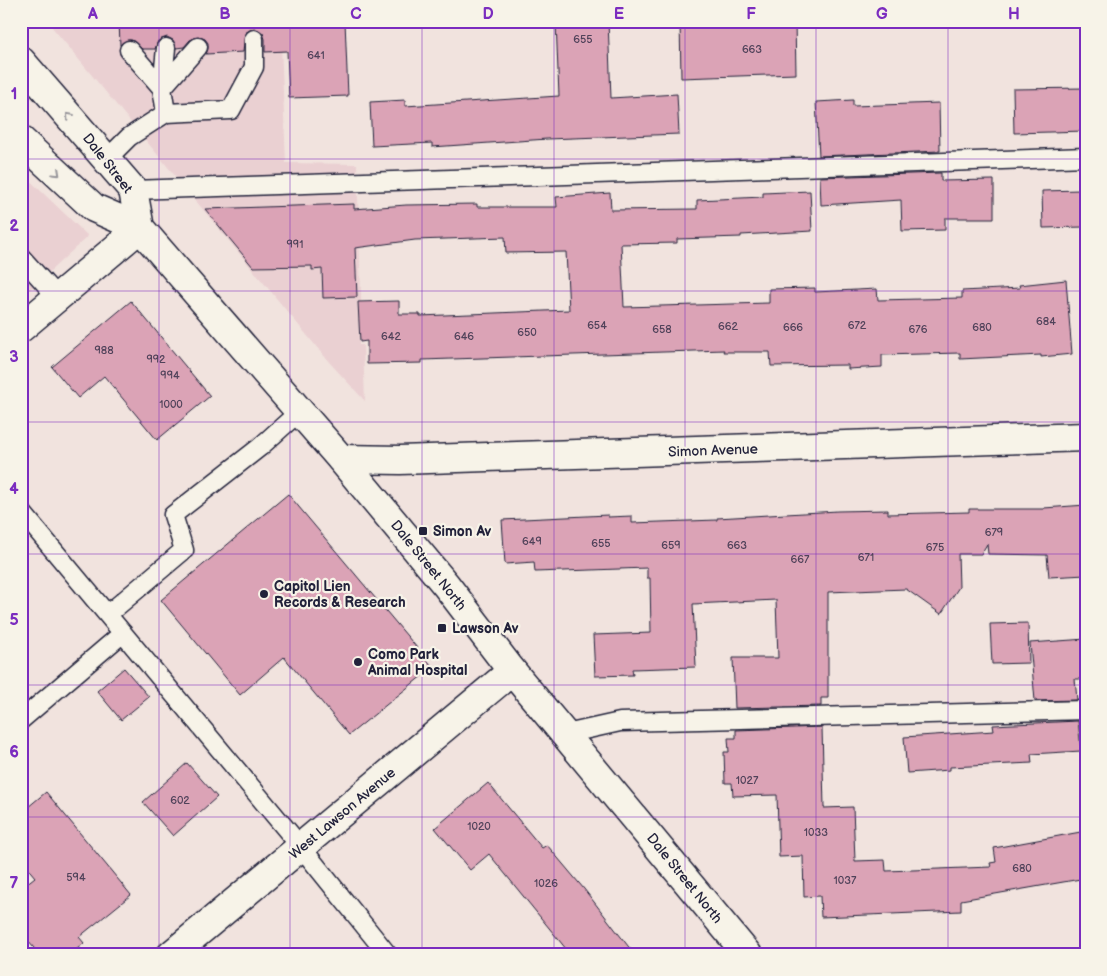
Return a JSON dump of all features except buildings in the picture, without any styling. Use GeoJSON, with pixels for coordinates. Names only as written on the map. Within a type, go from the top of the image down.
{"type":"FeatureCollection","features":[{"type":"Feature","properties":{"kind":"street","name":"Dale Street"},"geometry":{"type":"LineString","coordinates":[[21,61],[133,190],[140,228]]}},
{"type":"Feature","properties":{"kind":"street"},"geometry":{"type":"LineString","coordinates":[[21,140],[94,208],[140,228],[21,328]]}},
{"type":"Feature","properties":{"kind":"street","name":"Dale Street North"},"geometry":{"type":"LineString","coordinates":[[140,228],[341,459],[446,585],[512,670],[748,955]]}},
{"type":"Feature","properties":{"kind":"street","name":"Simon Avenue"},"geometry":{"type":"LineString","coordinates":[[341,459],[410,460],[1086,437]]}},
{"type":"Feature","properties":{"kind":"street","name":"West Lawson Avenue"},"geometry":{"type":"LineString","coordinates":[[172,955],[512,670]]}},
{"type":"Feature","properties":{"kind":"lane"},"geometry":{"type":"LineString","coordinates":[[107,159],[129,137],[166,113],[231,110],[254,67],[254,40]]}},
{"type":"Feature","properties":{"kind":"lane"},"geometry":{"type":"LineString","coordinates":[[162,88],[198,47]]}},
{"type":"Feature","properties":{"kind":"lane"},"geometry":{"type":"LineString","coordinates":[[166,48],[162,88],[166,113]]}},
{"type":"Feature","properties":{"kind":"lane"},"geometry":{"type":"LineString","coordinates":[[129,50],[162,88]]}},
{"type":"Feature","properties":{"kind":"lane"},"geometry":{"type":"LineString","coordinates":[[133,190],[1086,156]]}},
{"type":"Feature","properties":{"kind":"lane"},"geometry":{"type":"LineString","coordinates":[[21,257],[58,298]]}},
{"type":"Feature","properties":{"kind":"lane"},"geometry":{"type":"LineString","coordinates":[[108,614],[184,550],[172,514],[260,447],[300,411]]}},
{"type":"Feature","properties":{"kind":"lane"},"geometry":{"type":"LineString","coordinates":[[21,511],[301,847],[388,955]]}},
{"type":"Feature","properties":{"kind":"lane"},"geometry":{"type":"LineString","coordinates":[[21,720],[122,634]]}},
{"type":"Feature","properties":{"kind":"lane"},"geometry":{"type":"LineString","coordinates":[[566,734],[620,722],[1086,710]]}},
{"type":"Feature","properties":{"kind":"shaded area"},"geometry":{"type":"Polygon","coordinates":[[[47,21],[280,21],[286,163],[357,164],[362,328],[359,329],[359,345],[363,345],[365,401],[330,363],[47,21]]]}},
{"type":"Feature","properties":{"kind":"shaded area"},"geometry":{"type":"Polygon","coordinates":[[[21,172],[88,236],[21,298],[21,172]]]}},
{"type":"Feature","properties":{"kind":"place","name":"Simon Av"},"geometry":{"type":"Point","coordinates":[423,531]}},
{"type":"Feature","properties":{"kind":"place","name":"Capitol Lien Records & Research"},"geometry":{"type":"Point","coordinates":[264,594]}},
{"type":"Feature","properties":{"kind":"place","name":"Lawson Av"},"geometry":{"type":"Point","coordinates":[442,628]}},
{"type":"Feature","properties":{"kind":"place","name":"Como Park Animal Hospital"},"geometry":{"type":"Point","coordinates":[358,662]}}]}
